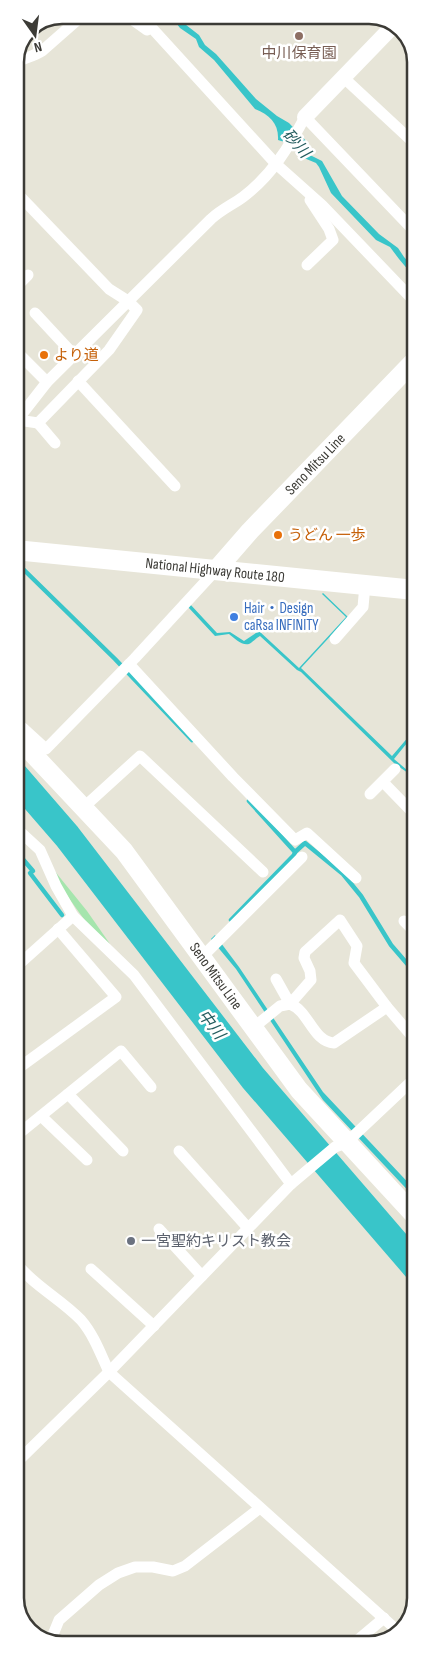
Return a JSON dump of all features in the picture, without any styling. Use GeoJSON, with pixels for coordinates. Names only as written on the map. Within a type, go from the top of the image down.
{"type":"FeatureCollection","features":[{"type":"Feature","properties":{"kind":"highway","name":"National Highway Route 180"},"geometry":{"type":"LineString","coordinates":[[24,551],[407,589]]}},
{"type":"Feature","properties":{"kind":"main road"},"geometry":{"type":"LineString","coordinates":[[303,120],[389,30]]}},
{"type":"Feature","properties":{"kind":"main road","name":"Seno Mitsu Line"},"geometry":{"type":"LineString","coordinates":[[216,570],[257,524],[407,368]]}},
{"type":"Feature","properties":{"kind":"main road","name":"Seno Mitsu Line"},"geometry":{"type":"LineString","coordinates":[[24,744],[124,851],[341,1145],[407,1208]]}},
{"type":"Feature","properties":{"kind":"street"},"geometry":{"type":"LineString","coordinates":[[24,59],[42,51],[73,24]]}},
{"type":"Feature","properties":{"kind":"street"},"geometry":{"type":"LineString","coordinates":[[138,24],[162,41]]}},
{"type":"Feature","properties":{"kind":"street"},"geometry":{"type":"LineString","coordinates":[[148,24],[278,162],[296,182],[321,216],[333,240],[307,265]]}},
{"type":"Feature","properties":{"kind":"street"},"geometry":{"type":"LineString","coordinates":[[344,78],[407,137]]}},
{"type":"Feature","properties":{"kind":"street"},"geometry":{"type":"LineString","coordinates":[[24,411],[47,382],[211,219],[224,208],[243,197],[278,162],[303,120],[407,224]]}},
{"type":"Feature","properties":{"kind":"street"},"geometry":{"type":"LineString","coordinates":[[296,182],[322,205],[407,294]]}},
{"type":"Feature","properties":{"kind":"street"},"geometry":{"type":"LineString","coordinates":[[24,200],[109,289],[128,301],[137,310],[109,350],[38,423]]}},
{"type":"Feature","properties":{"kind":"street"},"geometry":{"type":"LineString","coordinates":[[24,279],[28,275]]}},
{"type":"Feature","properties":{"kind":"street"},"geometry":{"type":"LineString","coordinates":[[35,313],[74,355]]}},
{"type":"Feature","properties":{"kind":"street"},"geometry":{"type":"LineString","coordinates":[[24,359],[47,382]]}},
{"type":"Feature","properties":{"kind":"street"},"geometry":{"type":"LineString","coordinates":[[78,381],[175,486]]}},
{"type":"Feature","properties":{"kind":"street"},"geometry":{"type":"LineString","coordinates":[[24,422],[38,423],[54,443]]}},
{"type":"Feature","properties":{"kind":"street"},"geometry":{"type":"LineString","coordinates":[[24,729],[46,749],[126,667],[216,570]]}},
{"type":"Feature","properties":{"kind":"street"},"geometry":{"type":"LineString","coordinates":[[335,639],[363,607],[365,585]]}},
{"type":"Feature","properties":{"kind":"street"},"geometry":{"type":"LineString","coordinates":[[126,667],[295,840],[307,833],[356,878]]}},
{"type":"Feature","properties":{"kind":"street"},"geometry":{"type":"LineString","coordinates":[[84,807],[140,756],[263,872]]}},
{"type":"Feature","properties":{"kind":"street"},"geometry":{"type":"LineString","coordinates":[[370,794],[395,770]]}},
{"type":"Feature","properties":{"kind":"street"},"geometry":{"type":"LineString","coordinates":[[383,782],[407,807]]}},
{"type":"Feature","properties":{"kind":"street"},"geometry":{"type":"LineString","coordinates":[[24,835],[40,850],[56,886],[73,916],[134,975],[291,1184]]}},
{"type":"Feature","properties":{"kind":"street"},"geometry":{"type":"LineString","coordinates":[[202,957],[302,857]]}},
{"type":"Feature","properties":{"kind":"street"},"geometry":{"type":"LineString","coordinates":[[24,956],[73,916]]}},
{"type":"Feature","properties":{"kind":"street"},"geometry":{"type":"LineString","coordinates":[[290,1004],[311,980],[310,971],[304,958],[305,952],[340,920],[357,946],[354,963],[407,1030]]}},
{"type":"Feature","properties":{"kind":"street"},"geometry":{"type":"LineString","coordinates":[[404,921],[407,924]]}},
{"type":"Feature","properties":{"kind":"street"},"geometry":{"type":"LineString","coordinates":[[24,1064],[116,998],[58,929]]}},
{"type":"Feature","properties":{"kind":"street"},"geometry":{"type":"LineString","coordinates":[[276,979],[290,1004]]}},
{"type":"Feature","properties":{"kind":"street"},"geometry":{"type":"LineString","coordinates":[[253,1028],[280,1006],[290,1004],[299,1009],[324,1040],[334,1043],[387,1007]]}},
{"type":"Feature","properties":{"kind":"street"},"geometry":{"type":"LineString","coordinates":[[24,1130],[121,1051],[151,1087]]}},
{"type":"Feature","properties":{"kind":"street"},"geometry":{"type":"LineString","coordinates":[[24,1455],[109,1372],[291,1184],[341,1145],[407,1085]]}},
{"type":"Feature","properties":{"kind":"street"},"geometry":{"type":"LineString","coordinates":[[68,1094],[123,1151]]}},
{"type":"Feature","properties":{"kind":"street"},"geometry":{"type":"LineString","coordinates":[[41,1116],[87,1160]]}},
{"type":"Feature","properties":{"kind":"street"},"geometry":{"type":"LineString","coordinates":[[179,1151],[248,1228]]}},
{"type":"Feature","properties":{"kind":"street"},"geometry":{"type":"LineString","coordinates":[[159,1229],[202,1276]]}},
{"type":"Feature","properties":{"kind":"street"},"geometry":{"type":"LineString","coordinates":[[90,1270],[154,1326]]}},
{"type":"Feature","properties":{"kind":"street"},"geometry":{"type":"LineString","coordinates":[[24,1273],[30,1280],[82,1321],[94,1340],[109,1372],[394,1627]]}},
{"type":"Feature","properties":{"kind":"street"},"geometry":{"type":"LineString","coordinates":[[53,1635],[59,1620],[99,1586],[118,1574],[135,1567],[153,1567],[173,1571],[185,1566],[260,1508]]}},
{"type":"Feature","properties":{"kind":"street"},"geometry":{"type":"LineString","coordinates":[[363,1636],[384,1618]]}},
{"type":"Feature","properties":{"kind":"green space"},"geometry":{"type":"Polygon","coordinates":[[[53,869],[87,911],[110,944],[91,929],[58,883],[53,869]]]}},
{"type":"Feature","properties":{"kind":"water","name":"砂川"},"geometry":{"type":"Polygon","coordinates":[[[177,24],[185,24],[199,35],[205,45],[216,54],[256,99],[289,123],[306,141],[308,152],[322,161],[342,196],[379,234],[398,248],[407,260],[407,268],[390,247],[376,240],[331,193],[316,163],[304,158],[294,145],[278,140],[277,129],[269,117],[255,109],[214,60],[199,47],[196,39],[177,24]]]}},
{"type":"Feature","properties":{"kind":"water"},"geometry":{"type":"Polygon","coordinates":[[[322,594],[348,617],[301,668],[392,756],[407,738],[407,743],[394,759],[407,770],[407,772],[395,764],[301,672],[260,636],[249,644],[244,644],[229,634],[215,636],[188,607],[189,603],[217,633],[230,632],[244,641],[259,631],[299,668],[346,617],[322,594]]]}},
{"type":"Feature","properties":{"kind":"water"},"geometry":{"type":"Polygon","coordinates":[[[215,935],[239,967],[323,1092],[407,1181],[407,1189],[323,1100],[236,969],[211,939],[215,935]]]}},
{"type":"Feature","properties":{"kind":"waterway"},"geometry":{"type":"LineString","coordinates":[[24,570],[115,659],[192,740]]}},
{"type":"Feature","properties":{"kind":"waterway","name":"中川"},"geometry":{"type":"LineString","coordinates":[[24,786],[67,836],[253,1078],[407,1257]]}},
{"type":"Feature","properties":{"kind":"waterway"},"geometry":{"type":"LineString","coordinates":[[231,920],[295,852],[249,801]]}},
{"type":"Feature","properties":{"kind":"waterway"},"geometry":{"type":"LineString","coordinates":[[295,852],[305,843],[343,874],[361,896],[391,945],[407,964]]}},
{"type":"Feature","properties":{"kind":"waterway"},"geometry":{"type":"LineString","coordinates":[[24,860],[33,871],[30,873],[62,915]]}},
{"type":"Feature","properties":{"kind":"place","name":"中川保育園"},"geometry":{"type":"Point","coordinates":[299,36]}},
{"type":"Feature","properties":{"kind":"place","name":"より道"},"geometry":{"type":"Point","coordinates":[44,355]}},
{"type":"Feature","properties":{"kind":"place","name":"うどん 一歩"},"geometry":{"type":"Point","coordinates":[278,535]}},
{"type":"Feature","properties":{"kind":"place","name":"Hair・Design caRsa INFINITY"},"geometry":{"type":"Point","coordinates":[234,617]}},
{"type":"Feature","properties":{"kind":"place","name":"一宮聖約キリスト教会"},"geometry":{"type":"Point","coordinates":[131,1241]}}]}
